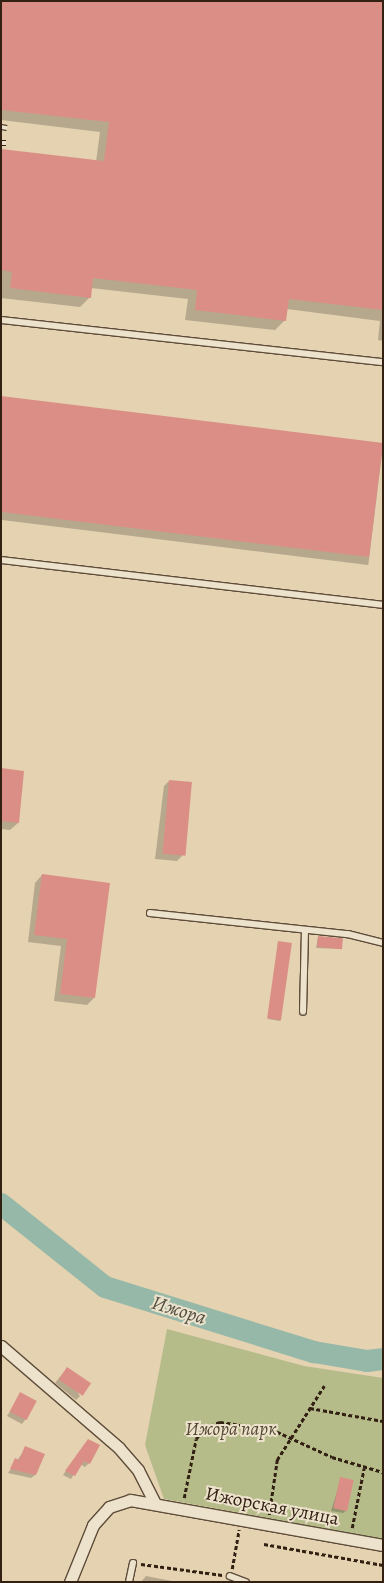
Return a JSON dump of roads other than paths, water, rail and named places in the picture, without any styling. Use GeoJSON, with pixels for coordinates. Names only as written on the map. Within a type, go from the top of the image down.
{"type":"FeatureCollection","features":[{"type":"Feature","properties":{"kind":"street"},"geometry":{"type":"LineString","coordinates":[[1,1346],[119,1448],[138,1470],[155,1503]]}},
{"type":"Feature","properties":{"kind":"street","name":"Ижорская улица"},"geometry":{"type":"LineString","coordinates":[[70,1582],[93,1525],[109,1507],[130,1500],[383,1545]]}},
{"type":"Feature","properties":{"kind":"lane"},"geometry":{"type":"LineString","coordinates":[[1,320],[383,362]]}},
{"type":"Feature","properties":{"kind":"lane"},"geometry":{"type":"LineString","coordinates":[[1,560],[383,605]]}},
{"type":"Feature","properties":{"kind":"lane"},"geometry":{"type":"LineString","coordinates":[[150,913],[198,916],[305,931],[348,934],[383,944]]}},
{"type":"Feature","properties":{"kind":"lane"},"geometry":{"type":"LineString","coordinates":[[303,1012],[305,931]]}},
{"type":"Feature","properties":{"kind":"lane"},"geometry":{"type":"LineString","coordinates":[[129,1582],[133,1562]]}},
{"type":"Feature","properties":{"kind":"lane"},"geometry":{"type":"LineString","coordinates":[[230,1576],[246,1582]]}},
{"type":"Feature","properties":{"kind":"waterway","name":"Ижора"},"geometry":{"type":"LineString","coordinates":[[1,1204],[105,1287],[314,1352],[367,1361],[383,1359]]}},
{"type":"Feature","properties":{"kind":"railway"},"geometry":{"type":"LineString","coordinates":[[1,127],[7,128]]}},
{"type":"Feature","properties":{"kind":"railway"},"geometry":{"type":"LineString","coordinates":[[1,143],[6,143]]}},
{"type":"Feature","properties":{"kind":"park label","name":"Ижора парк"},"geometry":{"type":"Point","coordinates":[231,1430]}}]}
